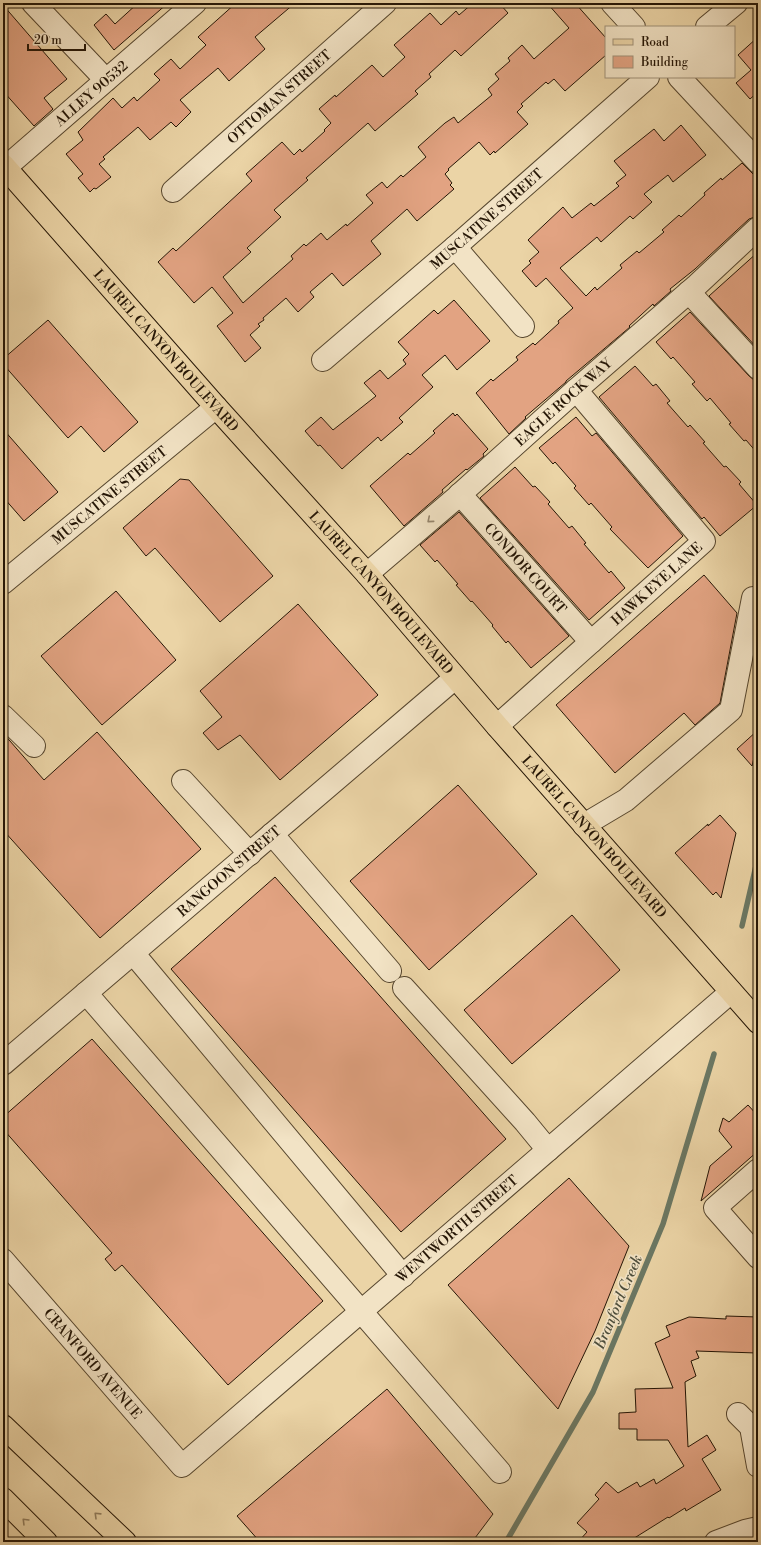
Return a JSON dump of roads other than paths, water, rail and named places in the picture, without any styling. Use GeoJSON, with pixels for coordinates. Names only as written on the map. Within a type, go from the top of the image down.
{"type":"FeatureCollection","features":[{"type":"Feature","properties":{"kind":"main road","name":"LAUREL CANYON BOULEVARD"},"geometry":{"type":"LineString","coordinates":[[4,166],[216,407],[367,574],[455,678],[758,1022]]}},
{"type":"Feature","properties":{"kind":"main road"},"geometry":{"type":"LineString","coordinates":[[3,1426],[125,1542]]}},
{"type":"Feature","properties":{"kind":"main road"},"geometry":{"type":"LineString","coordinates":[[3,1499],[46,1542]]}},
{"type":"Feature","properties":{"kind":"street"},"geometry":{"type":"LineString","coordinates":[[33,3],[106,80]]}},
{"type":"Feature","properties":{"kind":"street","name":"ALLEY 90532"},"geometry":{"type":"LineString","coordinates":[[4,166],[195,3]]}},
{"type":"Feature","properties":{"kind":"street","name":"OTTOMAN STREET"},"geometry":{"type":"LineString","coordinates":[[174,191],[385,3]]}},
{"type":"Feature","properties":{"kind":"street"},"geometry":{"type":"LineString","coordinates":[[612,3],[633,26]]}},
{"type":"Feature","properties":{"kind":"street"},"geometry":{"type":"LineString","coordinates":[[708,26],[736,3]]}},
{"type":"Feature","properties":{"kind":"street","name":"MUSCATINE STREET"},"geometry":{"type":"LineString","coordinates":[[323,360],[647,78]]}},
{"type":"Feature","properties":{"kind":"street"},"geometry":{"type":"LineString","coordinates":[[680,78],[758,162]]}},
{"type":"Feature","properties":{"kind":"street","name":"EAGLE ROCK WAY"},"geometry":{"type":"LineString","coordinates":[[367,574],[460,494],[758,228]]}},
{"type":"Feature","properties":{"kind":"street"},"geometry":{"type":"LineString","coordinates":[[454,247],[523,326]]}},
{"type":"Feature","properties":{"kind":"street"},"geometry":{"type":"LineString","coordinates":[[688,292],[758,368]]}},
{"type":"Feature","properties":{"kind":"street","name":"HAWK EYE LANE"},"geometry":{"type":"LineString","coordinates":[[497,726],[704,541],[576,390]]}},
{"type":"Feature","properties":{"kind":"street","name":"MUSCATINE STREET"},"geometry":{"type":"LineString","coordinates":[[3,583],[216,407]]}},
{"type":"Feature","properties":{"kind":"street","name":"CONDOR COURT"},"geometry":{"type":"LineString","coordinates":[[460,494],[591,642]]}},
{"type":"Feature","properties":{"kind":"street"},"geometry":{"type":"LineString","coordinates":[[584,825],[626,800],[731,710],[753,598]]}},
{"type":"Feature","properties":{"kind":"street","name":"RANGOON STREET"},"geometry":{"type":"LineString","coordinates":[[3,1064],[455,678]]}},
{"type":"Feature","properties":{"kind":"street"},"geometry":{"type":"LineString","coordinates":[[3,716],[34,746]]}},
{"type":"Feature","properties":{"kind":"street"},"geometry":{"type":"LineString","coordinates":[[183,781],[250,854]]}},
{"type":"Feature","properties":{"kind":"street"},"geometry":{"type":"LineString","coordinates":[[272,834],[390,971]]}},
{"type":"Feature","properties":{"kind":"street"},"geometry":{"type":"LineString","coordinates":[[133,953],[403,1276]]}},
{"type":"Feature","properties":{"kind":"street"},"geometry":{"type":"LineString","coordinates":[[404,988],[520,1116],[548,1150]]}},
{"type":"Feature","properties":{"kind":"street","name":"WENTWORTH STREET"},"geometry":{"type":"LineString","coordinates":[[182,1466],[731,992]]}},
{"type":"Feature","properties":{"kind":"street"},"geometry":{"type":"LineString","coordinates":[[86,994],[500,1472]]}},
{"type":"Feature","properties":{"kind":"street"},"geometry":{"type":"LineString","coordinates":[[758,1170],[715,1208],[758,1258]]}},
{"type":"Feature","properties":{"kind":"street","name":"CRANFORD AVENUE"},"geometry":{"type":"LineString","coordinates":[[3,1260],[182,1466]]}},
{"type":"Feature","properties":{"kind":"street"},"geometry":{"type":"LineString","coordinates":[[738,1414],[751,1427],[758,1466]]}},
{"type":"Feature","properties":{"kind":"street"},"geometry":{"type":"LineString","coordinates":[[716,1542],[744,1531],[758,1528]]}},
{"type":"Feature","properties":{"kind":"waterway","name":"Branford Creek"},"geometry":{"type":"LineString","coordinates":[[742,926],[758,857]]}},
{"type":"Feature","properties":{"kind":"waterway","name":"Branford Creek"},"geometry":{"type":"LineString","coordinates":[[506,1542],[593,1392],[663,1224],[714,1054]]}}]}
